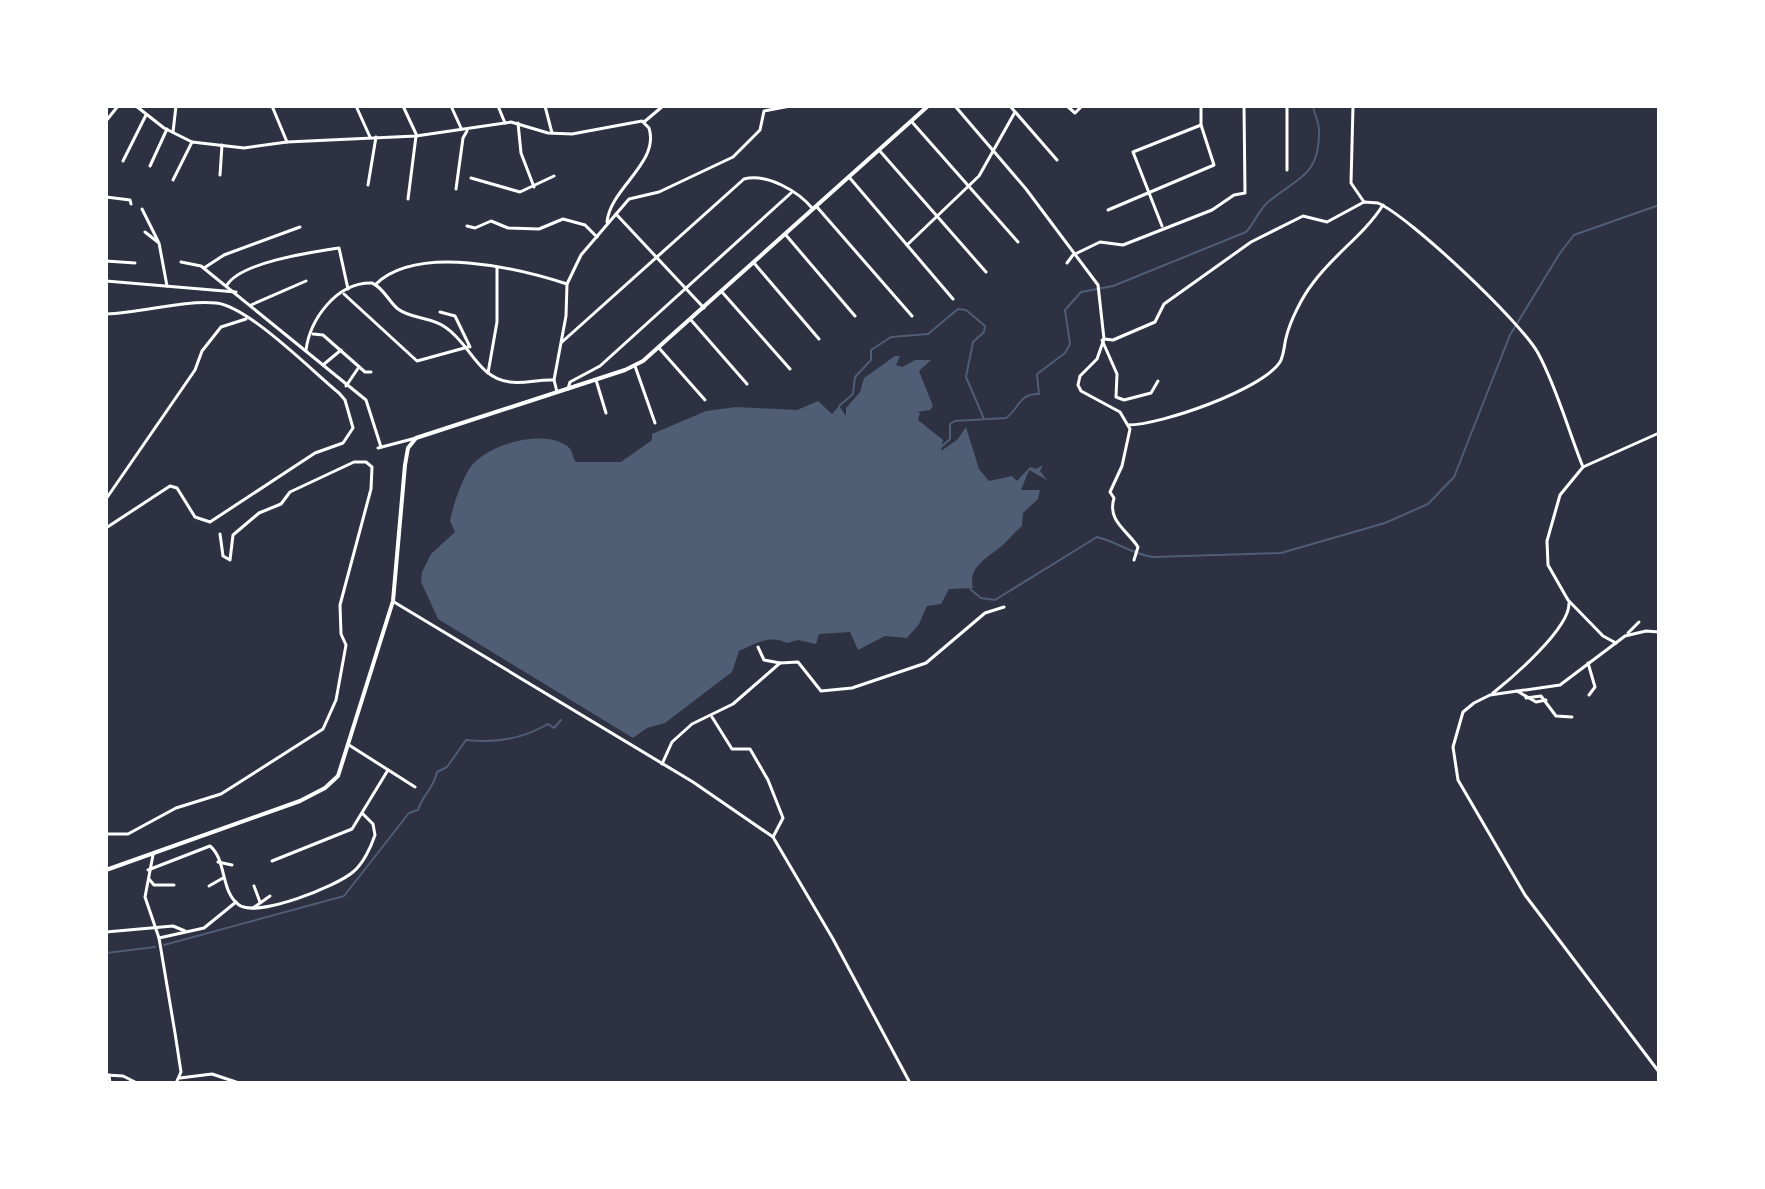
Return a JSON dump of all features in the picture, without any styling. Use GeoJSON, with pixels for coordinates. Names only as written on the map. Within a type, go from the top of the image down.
{"type":"FeatureCollection","features":[{"type":"Feature","properties":{"kind":"main road"},"geometry":{"type":"LineString","coordinates":[[106,870],[318,792],[338,776],[393,601],[405,465],[413,438],[635,366],[691,320],[928,106]]}},
{"type":"Feature","properties":{"kind":"street"},"geometry":{"type":"LineString","coordinates":[[106,121],[118,106]]}},
{"type":"Feature","properties":{"kind":"street"},"geometry":{"type":"LineString","coordinates":[[136,106],[167,129],[192,142],[244,148],[287,142],[416,136],[505,123],[572,134],[644,122],[663,106]]}},
{"type":"Feature","properties":{"kind":"street"},"geometry":{"type":"LineString","coordinates":[[173,132],[176,106]]}},
{"type":"Feature","properties":{"kind":"street"},"geometry":{"type":"LineString","coordinates":[[272,106],[287,142]]}},
{"type":"Feature","properties":{"kind":"street"},"geometry":{"type":"LineString","coordinates":[[356,106],[370,137]]}},
{"type":"Feature","properties":{"kind":"street"},"geometry":{"type":"LineString","coordinates":[[403,106],[416,136],[408,199]]}},
{"type":"Feature","properties":{"kind":"street"},"geometry":{"type":"LineString","coordinates":[[451,106],[461,130]]}},
{"type":"Feature","properties":{"kind":"street"},"geometry":{"type":"LineString","coordinates":[[498,106],[505,123]]}},
{"type":"Feature","properties":{"kind":"street"},"geometry":{"type":"LineString","coordinates":[[545,106],[552,133]]}},
{"type":"Feature","properties":{"kind":"street"},"geometry":{"type":"LineString","coordinates":[[557,392],[554,380],[562,342],[567,284],[575,263],[607,222],[632,198],[659,192],[729,160],[758,134],[764,111],[790,106]]}},
{"type":"Feature","properties":{"kind":"street"},"geometry":{"type":"LineString","coordinates":[[955,106],[1075,253],[1098,287],[1103,340],[1117,374],[1116,397],[1124,400],[1151,393],[1158,381]]}},
{"type":"Feature","properties":{"kind":"street"},"geometry":{"type":"LineString","coordinates":[[1010,106],[1057,160]]}},
{"type":"Feature","properties":{"kind":"street"},"geometry":{"type":"LineString","coordinates":[[1067,106],[1075,113],[1082,106]]}},
{"type":"Feature","properties":{"kind":"street"},"geometry":{"type":"LineString","coordinates":[[1108,210],[1214,165],[1198,106]]}},
{"type":"Feature","properties":{"kind":"street"},"geometry":{"type":"LineString","coordinates":[[1067,263],[1075,253],[1100,242],[1123,245],[1212,210],[1234,195],[1245,193],[1244,106]]}},
{"type":"Feature","properties":{"kind":"street"},"geometry":{"type":"LineString","coordinates":[[1287,106],[1287,170]]}},
{"type":"Feature","properties":{"kind":"street"},"geometry":{"type":"LineString","coordinates":[[1353,106],[1351,183],[1364,202]]}},
{"type":"Feature","properties":{"kind":"street"},"geometry":{"type":"LineString","coordinates":[[907,245],[968,186],[994,151],[1015,112]]}},
{"type":"Feature","properties":{"kind":"street"},"geometry":{"type":"LineString","coordinates":[[123,161],[146,115]]}},
{"type":"Feature","properties":{"kind":"street"},"geometry":{"type":"LineString","coordinates":[[911,121],[1018,242]]}},
{"type":"Feature","properties":{"kind":"street"},"geometry":{"type":"LineString","coordinates":[[607,222],[619,193],[651,145],[651,132],[644,122]]}},
{"type":"Feature","properties":{"kind":"street"},"geometry":{"type":"LineString","coordinates":[[518,123],[521,153],[534,187]]}},
{"type":"Feature","properties":{"kind":"street"},"geometry":{"type":"LineString","coordinates":[[1163,227],[1133,152],[1201,125]]}},
{"type":"Feature","properties":{"kind":"street"},"geometry":{"type":"LineString","coordinates":[[150,166],[167,129]]}},
{"type":"Feature","properties":{"kind":"street"},"geometry":{"type":"LineString","coordinates":[[456,189],[463,135],[471,129]]}},
{"type":"Feature","properties":{"kind":"street"},"geometry":{"type":"LineString","coordinates":[[368,185],[376,137]]}},
{"type":"Feature","properties":{"kind":"street"},"geometry":{"type":"LineString","coordinates":[[173,180],[192,142]]}},
{"type":"Feature","properties":{"kind":"street"},"geometry":{"type":"LineString","coordinates":[[220,175],[222,145]]}},
{"type":"Feature","properties":{"kind":"street"},"geometry":{"type":"LineString","coordinates":[[879,150],[986,272]]}},
{"type":"Feature","properties":{"kind":"street"},"geometry":{"type":"LineString","coordinates":[[471,178],[512,191],[534,187],[554,176]]}},
{"type":"Feature","properties":{"kind":"street"},"geometry":{"type":"LineString","coordinates":[[562,342],[744,179],[764,177],[815,208],[912,316]]}},
{"type":"Feature","properties":{"kind":"street"},"geometry":{"type":"LineString","coordinates":[[848,177],[953,299]]}},
{"type":"Feature","properties":{"kind":"street"},"geometry":{"type":"LineString","coordinates":[[568,389],[570,382],[593,373],[792,192]]}},
{"type":"Feature","properties":{"kind":"street"},"geometry":{"type":"LineString","coordinates":[[106,197],[130,200],[131,204]]}},
{"type":"Feature","properties":{"kind":"street"},"geometry":{"type":"LineString","coordinates":[[1103,340],[1113,340],[1155,322],[1164,304],[1269,232],[1303,216],[1327,222],[1364,202],[1383,205],[1522,331],[1543,364],[1583,467]]}},
{"type":"Feature","properties":{"kind":"street"},"geometry":{"type":"LineString","coordinates":[[1128,425],[1154,424],[1225,398],[1277,365],[1291,325],[1312,285],[1329,261],[1372,222],[1383,205]]}},
{"type":"Feature","properties":{"kind":"street"},"geometry":{"type":"LineString","coordinates":[[142,209],[158,241],[167,286]]}},
{"type":"Feature","properties":{"kind":"street"},"geometry":{"type":"LineString","coordinates":[[615,213],[704,308]]}},
{"type":"Feature","properties":{"kind":"street"},"geometry":{"type":"LineString","coordinates":[[467,226],[475,228],[491,221],[508,228],[539,229],[563,219],[585,225],[597,237]]}},
{"type":"Feature","properties":{"kind":"street"},"geometry":{"type":"LineString","coordinates":[[204,268],[224,255],[300,227]]}},
{"type":"Feature","properties":{"kind":"street"},"geometry":{"type":"LineString","coordinates":[[145,232],[158,241]]}},
{"type":"Feature","properties":{"kind":"street"},"geometry":{"type":"LineString","coordinates":[[785,234],[855,316]]}},
{"type":"Feature","properties":{"kind":"street"},"geometry":{"type":"LineString","coordinates":[[227,285],[237,275],[294,255],[339,248],[348,289]]}},
{"type":"Feature","properties":{"kind":"street"},"geometry":{"type":"LineString","coordinates":[[106,261],[135,263]]}},
{"type":"Feature","properties":{"kind":"street"},"geometry":{"type":"LineString","coordinates":[[181,262],[194,262],[227,285],[368,402],[380,448],[413,438],[408,432]]}},
{"type":"Feature","properties":{"kind":"street"},"geometry":{"type":"LineString","coordinates":[[306,350],[316,317],[348,289],[361,283],[376,284],[417,262],[497,267],[567,284]]}},
{"type":"Feature","properties":{"kind":"street"},"geometry":{"type":"LineString","coordinates":[[754,263],[819,339]]}},
{"type":"Feature","properties":{"kind":"street"},"geometry":{"type":"LineString","coordinates":[[488,373],[497,322],[497,267]]}},
{"type":"Feature","properties":{"kind":"street"},"geometry":{"type":"LineString","coordinates":[[106,281],[236,292]]}},
{"type":"Feature","properties":{"kind":"street"},"geometry":{"type":"LineString","coordinates":[[251,305],[306,281]]}},
{"type":"Feature","properties":{"kind":"street"},"geometry":{"type":"LineString","coordinates":[[376,284],[398,309],[442,325],[470,349]]}},
{"type":"Feature","properties":{"kind":"street"},"geometry":{"type":"LineString","coordinates":[[722,292],[790,369]]}},
{"type":"Feature","properties":{"kind":"street"},"geometry":{"type":"LineString","coordinates":[[343,293],[417,361],[470,349]]}},
{"type":"Feature","properties":{"kind":"street"},"geometry":{"type":"LineString","coordinates":[[106,314],[214,303],[232,309],[269,333],[339,393],[345,400],[352,434],[343,443],[315,453],[210,522],[195,517],[177,488],[170,486],[106,528]]}},
{"type":"Feature","properties":{"kind":"street"},"geometry":{"type":"LineString","coordinates":[[440,312],[455,316],[478,366],[488,373],[510,382],[554,380]]}},
{"type":"Feature","properties":{"kind":"street"},"geometry":{"type":"LineString","coordinates":[[106,499],[195,370],[202,351],[221,327],[246,319]]}},
{"type":"Feature","properties":{"kind":"street"},"geometry":{"type":"LineString","coordinates":[[691,320],[747,384]]}},
{"type":"Feature","properties":{"kind":"street"},"geometry":{"type":"LineString","coordinates":[[313,334],[323,335],[359,367],[371,372]]}},
{"type":"Feature","properties":{"kind":"street"},"geometry":{"type":"LineString","coordinates":[[1103,340],[1097,359],[1080,376],[1078,385],[1081,391],[1120,412],[1128,425],[1122,466],[1110,492],[1114,498],[1112,506],[1117,522],[1138,547],[1134,560]]}},
{"type":"Feature","properties":{"kind":"street"},"geometry":{"type":"LineString","coordinates":[[659,348],[705,400]]}},
{"type":"Feature","properties":{"kind":"street"},"geometry":{"type":"LineString","coordinates":[[323,365],[341,350]]}},
{"type":"Feature","properties":{"kind":"street"},"geometry":{"type":"LineString","coordinates":[[635,366],[655,423]]}},
{"type":"Feature","properties":{"kind":"street"},"geometry":{"type":"LineString","coordinates":[[346,386],[359,367]]}},
{"type":"Feature","properties":{"kind":"street"},"geometry":{"type":"LineString","coordinates":[[596,380],[606,413]]}},
{"type":"Feature","properties":{"kind":"street"},"geometry":{"type":"LineString","coordinates":[[1616,643],[1603,636],[1568,600],[1551,572],[1547,541],[1560,495],[1583,467],[1659,433]]}},
{"type":"Feature","properties":{"kind":"street"},"geometry":{"type":"LineString","coordinates":[[106,834],[128,834],[190,802],[221,794],[319,733],[334,708],[346,645],[341,634],[340,605],[371,489],[372,467],[366,462],[354,462],[290,492],[281,504],[259,513],[233,535],[230,560],[223,556],[220,534]]}},
{"type":"Feature","properties":{"kind":"street"},"geometry":{"type":"LineString","coordinates":[[1568,600],[1569,611],[1544,646],[1490,695],[1463,712],[1456,727],[1453,747],[1458,780],[1525,895],[1659,1072]]}},
{"type":"Feature","properties":{"kind":"street"},"geometry":{"type":"LineString","coordinates":[[393,601],[662,764],[773,837],[833,939],[910,1083]]}},
{"type":"Feature","properties":{"kind":"street"},"geometry":{"type":"LineString","coordinates":[[758,647],[764,660],[798,662],[821,691],[852,688],[926,663],[985,613],[1004,607]]}},
{"type":"Feature","properties":{"kind":"street"},"geometry":{"type":"LineString","coordinates":[[1569,611],[1577,610]]}},
{"type":"Feature","properties":{"kind":"street"},"geometry":{"type":"LineString","coordinates":[[1490,695],[1560,685],[1639,622]]}},
{"type":"Feature","properties":{"kind":"street"},"geometry":{"type":"LineString","coordinates":[[1625,636],[1646,631],[1659,632]]}},
{"type":"Feature","properties":{"kind":"street"},"geometry":{"type":"LineString","coordinates":[[662,764],[672,742],[682,732],[733,704],[780,663]]}},
{"type":"Feature","properties":{"kind":"street"},"geometry":{"type":"LineString","coordinates":[[1588,663],[1595,687],[1589,695]]}},
{"type":"Feature","properties":{"kind":"street"},"geometry":{"type":"LineString","coordinates":[[1560,685],[1564,692]]}},
{"type":"Feature","properties":{"kind":"street"},"geometry":{"type":"LineString","coordinates":[[1517,691],[1538,703],[1547,700],[1556,716],[1572,717]]}},
{"type":"Feature","properties":{"kind":"street"},"geometry":{"type":"LineString","coordinates":[[711,716],[732,749],[750,749],[762,768],[783,818],[781,827],[773,837]]}},
{"type":"Feature","properties":{"kind":"street"},"geometry":{"type":"LineString","coordinates":[[349,745],[415,787]]}},
{"type":"Feature","properties":{"kind":"street"},"geometry":{"type":"LineString","coordinates":[[272,861],[350,830],[363,814],[388,770]]}},
{"type":"Feature","properties":{"kind":"street"},"geometry":{"type":"LineString","coordinates":[[148,870],[208,846],[215,850],[223,878],[236,902],[244,908],[269,907],[323,890],[353,873],[375,835],[373,824],[363,814]]}},
{"type":"Feature","properties":{"kind":"street"},"geometry":{"type":"LineString","coordinates":[[153,855],[145,897],[159,938],[179,1081],[212,1074],[239,1083]]}},
{"type":"Feature","properties":{"kind":"street"},"geometry":{"type":"LineString","coordinates":[[218,862],[232,865]]}},
{"type":"Feature","properties":{"kind":"street"},"geometry":{"type":"LineString","coordinates":[[148,876],[154,885],[174,885]]}},
{"type":"Feature","properties":{"kind":"street"},"geometry":{"type":"LineString","coordinates":[[209,886],[223,878]]}},
{"type":"Feature","properties":{"kind":"street"},"geometry":{"type":"LineString","coordinates":[[254,886],[260,902]]}},
{"type":"Feature","properties":{"kind":"street"},"geometry":{"type":"LineString","coordinates":[[253,908],[270,896]]}},
{"type":"Feature","properties":{"kind":"street"},"geometry":{"type":"LineString","coordinates":[[159,938],[189,933],[210,925],[236,902]]}},
{"type":"Feature","properties":{"kind":"street"},"geometry":{"type":"LineString","coordinates":[[106,932],[176,926],[189,933]]}},
{"type":"Feature","properties":{"kind":"street"},"geometry":{"type":"LineString","coordinates":[[110,1083],[107,1075],[123,1076],[137,1083]]}},
{"type":"Feature","properties":{"kind":"water"},"geometry":{"type":"Polygon","coordinates":[[[895,356],[900,356],[896,365],[902,367],[915,360],[931,360],[919,371],[933,406],[930,410],[917,412],[920,413],[918,420],[943,440],[941,451],[958,439],[966,427],[979,469],[989,481],[1012,476],[1017,481],[1030,467],[1036,469],[1043,465],[1040,471],[1047,480],[1029,470],[1021,490],[1040,490],[1038,499],[1023,513],[1022,526],[979,564],[973,574],[973,588],[949,589],[941,604],[927,606],[919,624],[907,638],[885,636],[858,650],[850,632],[819,634],[816,644],[798,640],[787,643],[774,639],[757,643],[739,651],[732,672],[665,723],[647,728],[633,738],[438,619],[421,582],[422,572],[431,554],[455,532],[451,515],[470,468],[492,450],[518,441],[545,439],[567,446],[576,462],[621,462],[652,440],[652,434],[706,411],[736,407],[797,410],[818,401],[832,414],[839,406],[846,416],[846,408],[860,392],[864,378],[895,356]]]}},
{"type":"Feature","properties":{"kind":"waterway"},"geometry":{"type":"LineString","coordinates":[[940,448],[950,439],[950,424],[955,421],[1006,418],[1027,396],[1039,394],[1037,374],[1065,353],[1070,344],[1065,310],[1081,292],[1113,286],[1246,232],[1268,202],[1305,174],[1316,157],[1319,130],[1313,106]]}},
{"type":"Feature","properties":{"kind":"waterway"},"geometry":{"type":"LineString","coordinates":[[970,589],[981,598],[995,600],[1097,537],[1153,557],[1281,553],[1385,523],[1428,504],[1454,477],[1510,335],[1560,253],[1574,235],[1659,205]]}},
{"type":"Feature","properties":{"kind":"waterway"},"geometry":{"type":"LineString","coordinates":[[839,406],[853,394],[855,377],[871,360],[871,350],[891,337],[928,334],[958,309],[966,310],[985,326],[984,332],[973,342],[966,377],[984,419]]}},
{"type":"Feature","properties":{"kind":"waterway"},"geometry":{"type":"LineString","coordinates":[[164,945],[344,896],[409,813],[418,810],[437,772],[447,767],[466,740],[509,739],[548,724],[554,728],[561,720]]}},
{"type":"Feature","properties":{"kind":"waterway"},"geometry":{"type":"LineString","coordinates":[[106,953],[155,947]]}}]}
